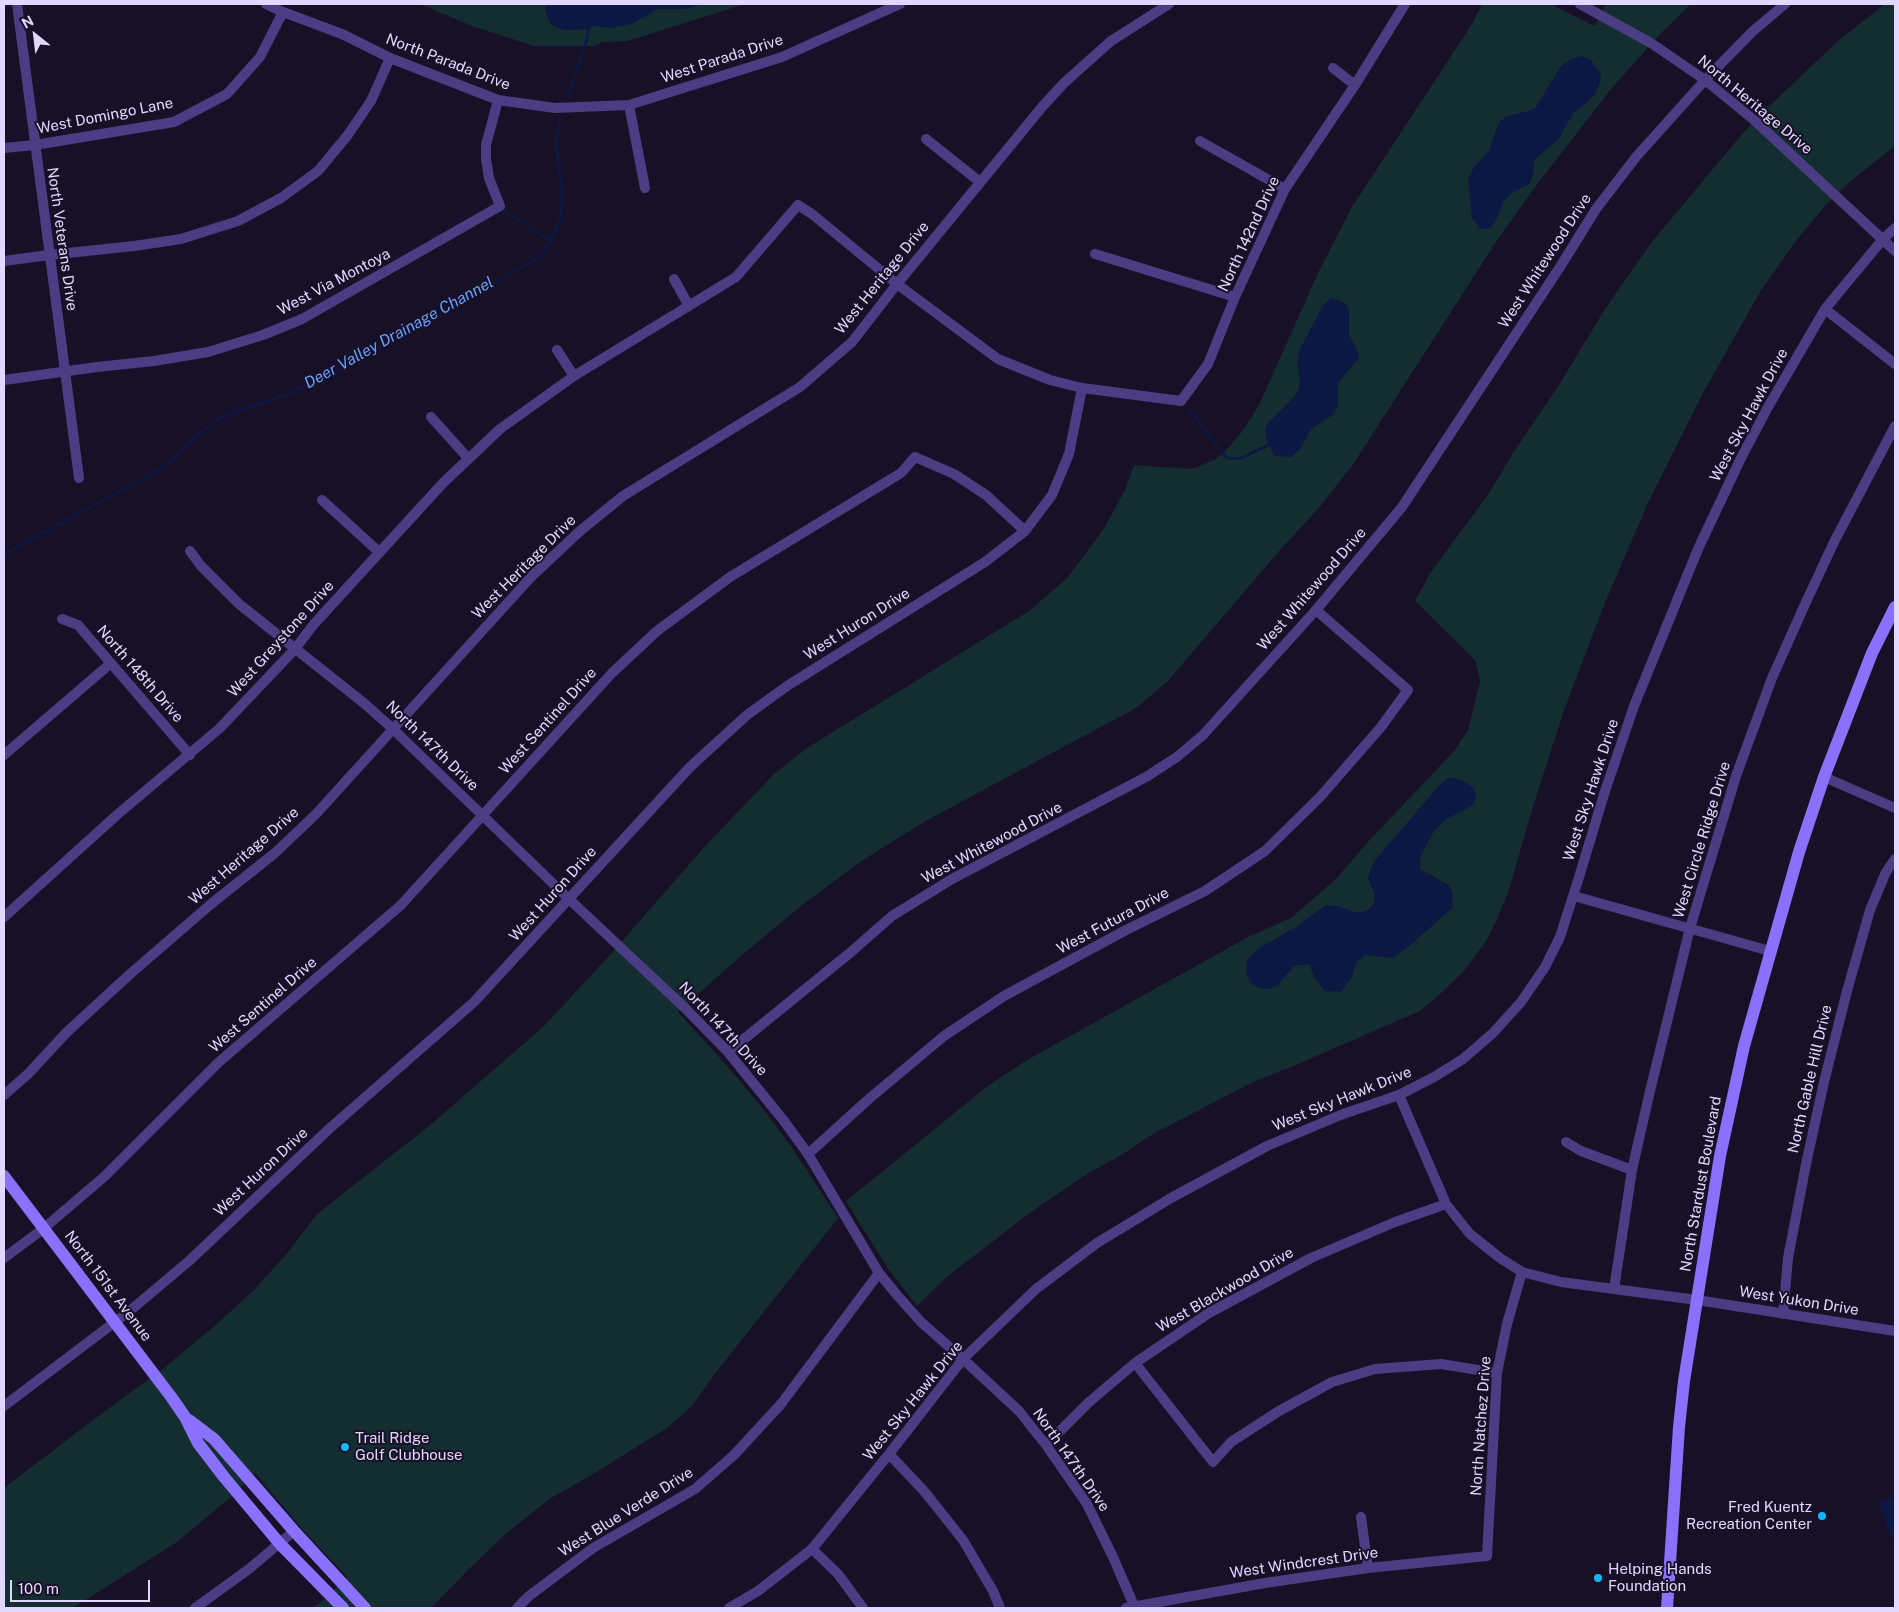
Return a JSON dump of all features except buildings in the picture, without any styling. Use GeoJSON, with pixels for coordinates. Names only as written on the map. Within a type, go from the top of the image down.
{"type":"FeatureCollection","features":[{"type":"Feature","properties":{"kind":"street","name":"North Veterans Drive"},"geometry":{"type":"LineString","coordinates":[[17,4],[79,478]]}},
{"type":"Feature","properties":{"kind":"street","name":"North Parada Drive"},"geometry":{"type":"LineString","coordinates":[[266,4],[342,34],[390,58],[498,100],[555,108],[629,105]]}},
{"type":"Feature","properties":{"kind":"street","name":"West Parada Drive"},"geometry":{"type":"LineString","coordinates":[[629,105],[782,57],[900,4]]}},
{"type":"Feature","properties":{"kind":"street","name":"West Heritage Drive"},"geometry":{"type":"LineString","coordinates":[[4,1095],[28,1074],[66,1032],[129,975],[275,852],[316,814],[532,576],[580,531],[623,496],[800,387],[852,342],[896,284],[1064,83],[1111,40],[1169,4]]}},
{"type":"Feature","properties":{"kind":"street","name":"North 142nd Drive"},"geometry":{"type":"LineString","coordinates":[[1082,388],[1181,402],[1208,364],[1285,189],[1355,85],[1405,4]]}},
{"type":"Feature","properties":{"kind":"street","name":"North Heritage Drive"},"geometry":{"type":"LineString","coordinates":[[1580,4],[1650,43],[1705,80],[1754,120],[1895,251]]}},
{"type":"Feature","properties":{"kind":"street","name":"West Whitewood Drive"},"geometry":{"type":"LineString","coordinates":[[728,1052],[851,952],[892,916],[952,879],[1138,781],[1177,757],[1203,735],[1316,610],[1402,507],[1596,209],[1636,157],[1705,80],[1752,32],[1785,4]]}},
{"type":"Feature","properties":{"kind":"street","name":"West Domingo Lane"},"geometry":{"type":"LineString","coordinates":[[4,148],[35,145],[174,122],[227,94],[260,57],[283,12]]}},
{"type":"Feature","properties":{"kind":"street"},"geometry":{"type":"LineString","coordinates":[[4,261],[181,239],[238,221],[281,198],[318,171],[347,136],[371,101],[390,58]]}},
{"type":"Feature","properties":{"kind":"street"},"geometry":{"type":"LineString","coordinates":[[1333,68],[1355,85]]}},
{"type":"Feature","properties":{"kind":"street","name":"West Via Montoya"},"geometry":{"type":"LineString","coordinates":[[4,380],[154,361],[208,352],[263,335],[302,319],[500,206],[489,178],[486,160],[486,145],[498,100]]}},
{"type":"Feature","properties":{"kind":"street"},"geometry":{"type":"LineString","coordinates":[[629,105],[645,188]]}},
{"type":"Feature","properties":{"kind":"street"},"geometry":{"type":"LineString","coordinates":[[926,139],[980,182]]}},
{"type":"Feature","properties":{"kind":"street"},"geometry":{"type":"LineString","coordinates":[[1200,141],[1285,189]]}},
{"type":"Feature","properties":{"kind":"street","name":"West Greystone Drive"},"geometry":{"type":"LineString","coordinates":[[4,917],[118,814],[220,728],[295,649],[314,624],[443,483],[500,429],[574,376],[736,278],[798,205],[812,214],[896,284]]}},
{"type":"Feature","properties":{"kind":"street","name":"West Sky Hawk Drive"},"geometry":{"type":"LineString","coordinates":[[729,1608],[758,1591],[812,1548],[889,1454],[963,1358],[1036,1289],[1097,1243],[1171,1198],[1267,1146],[1343,1114],[1399,1095],[1434,1077],[1463,1059],[1493,1033],[1521,1002],[1545,967],[1560,937],[1605,791],[1634,706],[1698,550],[1741,458],[1768,407],[1825,309],[1883,239],[1895,228]]}},
{"type":"Feature","properties":{"kind":"street"},"geometry":{"type":"LineString","coordinates":[[1095,254],[1236,297]]}},
{"type":"Feature","properties":{"kind":"street"},"geometry":{"type":"LineString","coordinates":[[674,279],[689,306]]}},
{"type":"Feature","properties":{"kind":"street"},"geometry":{"type":"LineString","coordinates":[[896,284],[998,359],[1050,380],[1082,388]]}},
{"type":"Feature","properties":{"kind":"street"},"geometry":{"type":"LineString","coordinates":[[1825,309],[1895,364]]}},
{"type":"Feature","properties":{"kind":"street"},"geometry":{"type":"LineString","coordinates":[[557,350],[574,376]]}},
{"type":"Feature","properties":{"kind":"street","name":"West Huron Drive"},"geometry":{"type":"LineString","coordinates":[[4,1406],[116,1321],[188,1261],[322,1135],[474,1002],[690,767],[747,714],[787,686],[985,562],[1025,531],[1052,495],[1069,454],[1082,388]]}},
{"type":"Feature","properties":{"kind":"street"},"geometry":{"type":"LineString","coordinates":[[431,417],[468,458]]}},
{"type":"Feature","properties":{"kind":"street","name":"West Circle Ridge Drive"},"geometry":{"type":"LineString","coordinates":[[1614,1289],[1632,1170],[1650,1091],[1690,928],[1736,776],[1772,678],[1835,540],[1895,426]]}},
{"type":"Feature","properties":{"kind":"street","name":"West Sentinel Drive"},"geometry":{"type":"LineString","coordinates":[[4,1258],[105,1176],[219,1062],[401,905],[612,673],[657,630],[730,576],[901,473],[915,457],[954,474],[986,495],[1025,531]]}},
{"type":"Feature","properties":{"kind":"street"},"geometry":{"type":"LineString","coordinates":[[322,500],[380,552]]}},
{"type":"Feature","properties":{"kind":"street","name":"North 147th Drive"},"geometry":{"type":"LineString","coordinates":[[190,551],[201,566],[239,604],[366,704],[569,899],[686,1008],[728,1052],[808,1154],[879,1273],[921,1322],[963,1358],[1019,1411],[1046,1445],[1087,1504],[1113,1557],[1132,1608]]}},
{"type":"Feature","properties":{"kind":"street","name":"North Stardust Boulevard"},"geometry":{"type":"LineString","coordinates":[[1667,1608],[1679,1427],[1684,1381],[1720,1156],[1740,1064],[1770,951],[1799,852],[1824,777],[1872,653],[1895,607]]}},
{"type":"Feature","properties":{"kind":"street","name":"West Futura Drive"},"geometry":{"type":"LineString","coordinates":[[808,1154],[870,1098],[944,1036],[1004,996],[1126,930],[1205,891],[1265,851],[1320,797],[1381,727],[1408,690],[1316,610]]}},
{"type":"Feature","properties":{"kind":"street","name":"North 148th Drive"},"geometry":{"type":"LineString","coordinates":[[62,619],[78,625],[190,754]]}},
{"type":"Feature","properties":{"kind":"street"},"geometry":{"type":"LineString","coordinates":[[4,755],[110,663]]}},
{"type":"Feature","properties":{"kind":"street"},"geometry":{"type":"LineString","coordinates":[[1824,777],[1895,808]]}},
{"type":"Feature","properties":{"kind":"street","name":"North Gable Hill Drive"},"geometry":{"type":"LineString","coordinates":[[1782,1314],[1788,1258],[1826,1072],[1870,910],[1886,872],[1895,859]]}},
{"type":"Feature","properties":{"kind":"street"},"geometry":{"type":"LineString","coordinates":[[1574,896],[1770,951]]}},
{"type":"Feature","properties":{"kind":"street","name":"West Yukon Drive"},"geometry":{"type":"LineString","coordinates":[[1399,1095],[1446,1204],[1470,1234],[1500,1258],[1522,1272],[1561,1282],[1697,1300],[1895,1331]]}},
{"type":"Feature","properties":{"kind":"street"},"geometry":{"type":"LineString","coordinates":[[1566,1142],[1581,1151],[1632,1170]]}},
{"type":"Feature","properties":{"kind":"street","name":"North 151st Avenue"},"geometry":{"type":"LineString","coordinates":[[4,1176],[116,1321],[185,1417],[204,1449],[280,1544],[343,1608]]}},
{"type":"Feature","properties":{"kind":"street","name":"West Blackwood Drive"},"geometry":{"type":"LineString","coordinates":[[1046,1445],[1088,1403],[1135,1363],[1210,1313],[1310,1258],[1395,1222],[1446,1204]]}},
{"type":"Feature","properties":{"kind":"street","name":"North Natchez Drive"},"geometry":{"type":"LineString","coordinates":[[1486,1556],[1497,1373],[1507,1324],[1522,1272]]}},
{"type":"Feature","properties":{"kind":"street","name":"West Blue Verde Drive"},"geometry":{"type":"LineString","coordinates":[[517,1608],[529,1596],[593,1548],[695,1488],[734,1456],[781,1404],[879,1273]]}},
{"type":"Feature","properties":{"kind":"street"},"geometry":{"type":"LineString","coordinates":[[1135,1363],[1213,1462],[1231,1442],[1279,1411],[1332,1382],[1375,1369],[1441,1364],[1497,1373]]}},
{"type":"Feature","properties":{"kind":"street","name":"North 151st Avenue"},"geometry":{"type":"LineString","coordinates":[[185,1417],[214,1439],[364,1608]]}},
{"type":"Feature","properties":{"kind":"street"},"geometry":{"type":"LineString","coordinates":[[889,1454],[924,1491],[963,1540],[993,1591],[1000,1608]]}},
{"type":"Feature","properties":{"kind":"street"},"geometry":{"type":"LineString","coordinates":[[1361,1517],[1368,1568]]}},
{"type":"Feature","properties":{"kind":"street"},"geometry":{"type":"LineString","coordinates":[[195,1608],[280,1544],[294,1531]]}},
{"type":"Feature","properties":{"kind":"street"},"geometry":{"type":"LineString","coordinates":[[812,1548],[838,1574],[863,1608]]}},
{"type":"Feature","properties":{"kind":"street","name":"West Windcrest Drive"},"geometry":{"type":"LineString","coordinates":[[1132,1608],[1265,1583],[1368,1568],[1486,1556]]}},
{"type":"Feature","properties":{"kind":"green space"},"geometry":{"type":"Polygon","coordinates":[[[420,4],[745,4],[628,41],[602,42],[595,46],[534,46],[472,26],[420,4]]]}},
{"type":"Feature","properties":{"kind":"green space"},"geometry":{"type":"Polygon","coordinates":[[[1482,4],[1550,4],[1595,26],[1606,4],[1691,4],[1662,32],[1611,89],[1535,187],[1494,245],[1354,463],[1318,509],[1280,550],[1167,682],[1136,708],[922,823],[860,862],[801,906],[678,1012],[756,1100],[791,1146],[838,1218],[691,1407],[667,1428],[551,1498],[509,1531],[431,1608],[313,1608],[347,1577],[302,1529],[255,1473],[232,1496],[177,1542],[73,1608],[4,1608],[4,1488],[164,1368],[218,1323],[253,1291],[289,1251],[317,1214],[429,1126],[544,1026],[609,956],[706,845],[774,774],[807,748],[1029,611],[1068,577],[1103,530],[1125,490],[1134,465],[1192,469],[1216,459],[1226,451],[1244,429],[1259,405],[1318,273],[1352,207],[1472,24],[1482,4]]]}},
{"type":"Feature","properties":{"kind":"green space"},"geometry":{"type":"Polygon","coordinates":[[[1885,4],[1895,4],[1895,146],[1852,180],[1825,206],[1795,242],[1760,292],[1703,393],[1648,503],[1604,605],[1563,713],[1509,890],[1485,943],[1463,972],[1420,1011],[1251,1083],[1153,1134],[1123,1154],[1087,1174],[1031,1212],[948,1276],[917,1306],[887,1267],[846,1201],[989,1085],[1027,1060],[1250,936],[1291,918],[1336,879],[1366,844],[1455,750],[1468,730],[1480,681],[1475,660],[1415,601],[1430,573],[1488,495],[1513,453],[1559,385],[1605,309],[1651,243],[1743,133],[1764,111],[1839,40],[1885,4]]]}},
{"type":"Feature","properties":{"kind":"water"},"geometry":{"type":"Polygon","coordinates":[[[547,4],[702,4],[686,9],[658,9],[632,24],[610,28],[595,26],[588,29],[567,30],[557,28],[550,23],[545,10],[547,4]]]}},
{"type":"Feature","properties":{"kind":"water"},"geometry":{"type":"Polygon","coordinates":[[[1582,56],[1591,60],[1601,75],[1599,86],[1587,103],[1574,112],[1558,140],[1534,160],[1533,176],[1529,184],[1512,193],[1503,202],[1497,218],[1491,227],[1480,229],[1472,218],[1468,179],[1474,167],[1489,151],[1500,121],[1508,116],[1532,110],[1536,107],[1561,66],[1571,59],[1582,56]]]}},
{"type":"Feature","properties":{"kind":"water"},"geometry":{"type":"Polygon","coordinates":[[[1331,298],[1343,302],[1349,309],[1349,335],[1359,354],[1359,358],[1338,385],[1338,405],[1334,414],[1311,429],[1300,449],[1291,457],[1275,456],[1267,442],[1265,430],[1267,424],[1293,398],[1299,389],[1300,380],[1297,364],[1300,349],[1323,305],[1331,298]]]}},
{"type":"Feature","properties":{"kind":"water"},"geometry":{"type":"Polygon","coordinates":[[[1453,777],[1474,788],[1476,797],[1473,805],[1445,820],[1433,833],[1421,855],[1420,869],[1449,885],[1453,895],[1452,908],[1406,949],[1393,958],[1365,955],[1357,962],[1351,979],[1341,992],[1325,991],[1315,979],[1309,964],[1294,966],[1277,986],[1269,989],[1260,988],[1252,984],[1246,974],[1247,960],[1256,950],[1299,925],[1326,905],[1337,906],[1358,913],[1368,910],[1374,903],[1374,892],[1368,879],[1375,860],[1437,788],[1445,780],[1453,777]]]}},
{"type":"Feature","properties":{"kind":"water"},"geometry":{"type":"Polygon","coordinates":[[[1895,1496],[1895,1540],[1892,1541],[1879,1503],[1895,1496]]]}},
{"type":"Feature","properties":{"kind":"waterway","name":"Deer Valley Drainage Channel"},"geometry":{"type":"LineString","coordinates":[[568,96],[587,39],[589,26]]}},
{"type":"Feature","properties":{"kind":"waterway","name":"Deer Valley Drainage Channel"},"geometry":{"type":"LineString","coordinates":[[4,554],[150,475],[176,457],[197,436],[217,420],[238,410],[288,394],[320,380],[438,315],[540,255],[551,241],[561,216],[562,192],[556,144],[560,118]]}},
{"type":"Feature","properties":{"kind":"waterway"},"geometry":{"type":"LineString","coordinates":[[502,210],[551,241]]}},
{"type":"Feature","properties":{"kind":"waterway"},"geometry":{"type":"LineString","coordinates":[[1188,408],[1226,457],[1232,459],[1241,458],[1269,445]]}},
{"type":"Feature","properties":{"kind":"place","name":"Trail Ridge Golf Clubhouse"},"geometry":{"type":"Point","coordinates":[345,1447]}},
{"type":"Feature","properties":{"kind":"place","name":"Fred Kuentz Recreation Center"},"geometry":{"type":"Point","coordinates":[1822,1516]}},
{"type":"Feature","properties":{"kind":"place","name":"Helping Hands Foundation"},"geometry":{"type":"Point","coordinates":[1598,1578]}}]}
